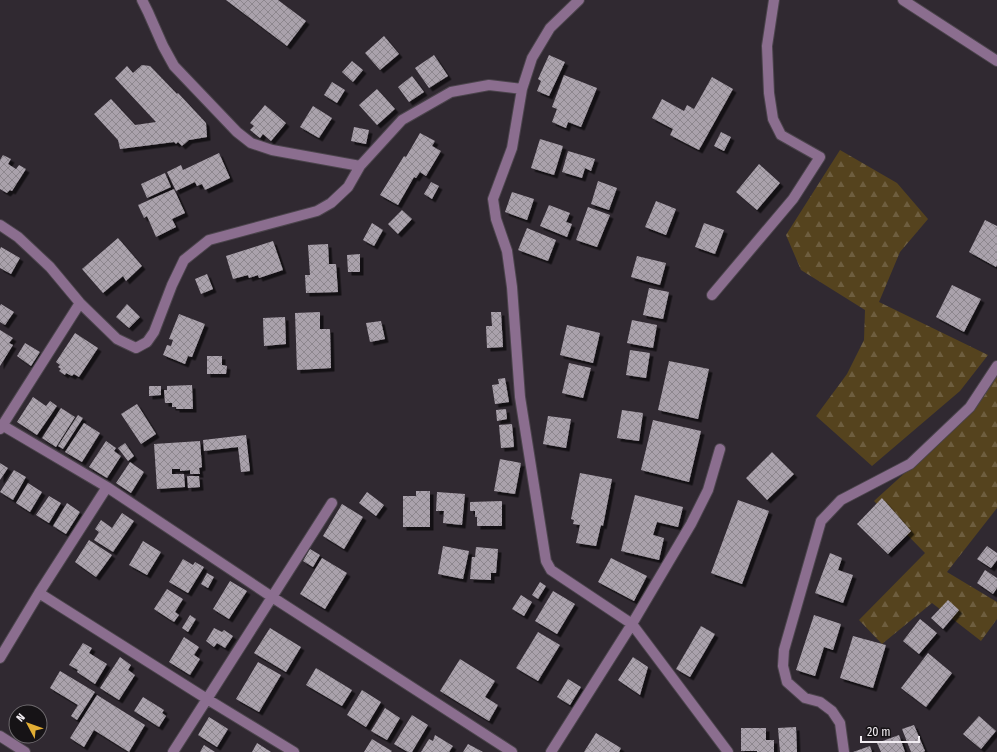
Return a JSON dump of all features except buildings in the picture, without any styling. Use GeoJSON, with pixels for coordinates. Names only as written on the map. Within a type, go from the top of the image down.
{"type":"FeatureCollection","features":[{"type":"Feature","properties":{"kind":"street"},"geometry":{"type":"LineString","coordinates":[[142,0],[174,66],[237,132],[251,143],[272,150],[360,166]]}},
{"type":"Feature","properties":{"kind":"street"},"geometry":{"type":"LineString","coordinates":[[579,0],[550,28],[532,58],[522,89],[512,148],[493,199],[496,219],[507,251],[512,287],[520,398],[546,561],[552,570],[632,624],[728,752]]}},
{"type":"Feature","properties":{"kind":"street"},"geometry":{"type":"LineString","coordinates":[[712,295],[793,198],[820,157],[782,135],[773,119],[769,93],[767,46],[774,0]]}},
{"type":"Feature","properties":{"kind":"street"},"geometry":{"type":"LineString","coordinates":[[903,0],[997,61]]}},
{"type":"Feature","properties":{"kind":"street"},"geometry":{"type":"LineString","coordinates":[[0,225],[18,237],[50,267],[80,303],[117,339],[136,348],[147,342],[154,332],[172,285],[184,260],[209,240],[316,210],[332,202],[348,188],[360,166],[402,120],[451,92],[489,85],[522,89]]}},
{"type":"Feature","properties":{"kind":"street"},"geometry":{"type":"LineString","coordinates":[[80,303],[1,427],[107,487],[272,597],[512,752]]}},
{"type":"Feature","properties":{"kind":"street"},"geometry":{"type":"LineString","coordinates":[[844,752],[840,723],[832,711],[820,702],[805,698],[787,682],[782,666],[784,650],[822,521],[841,500],[910,464],[970,407],[997,366]]}},
{"type":"Feature","properties":{"kind":"street"},"geometry":{"type":"LineString","coordinates":[[551,752],[632,624],[691,524],[708,490],[720,449]]}},
{"type":"Feature","properties":{"kind":"street"},"geometry":{"type":"LineString","coordinates":[[0,658],[39,593],[107,487]]}},
{"type":"Feature","properties":{"kind":"street"},"geometry":{"type":"LineString","coordinates":[[174,752],[206,698],[332,503]]}},
{"type":"Feature","properties":{"kind":"street"},"geometry":{"type":"LineString","coordinates":[[39,593],[294,752]]}},
{"type":"Feature","properties":{"kind":"street"},"geometry":{"type":"LineString","coordinates":[[0,736],[25,752]]}},
{"type":"Feature","properties":{"kind":"green space"},"geometry":{"type":"Polygon","coordinates":[[[840,150],[897,183],[928,219],[900,252],[879,302],[988,355],[960,391],[872,466],[816,416],[847,374],[864,340],[865,310],[801,270],[786,235],[840,150]]]}},
{"type":"Feature","properties":{"kind":"green space"},"geometry":{"type":"Polygon","coordinates":[[[997,376],[997,508],[947,572],[997,602],[997,619],[981,641],[932,603],[882,644],[859,620],[925,553],[874,501],[974,410],[997,376]]]}}]}
